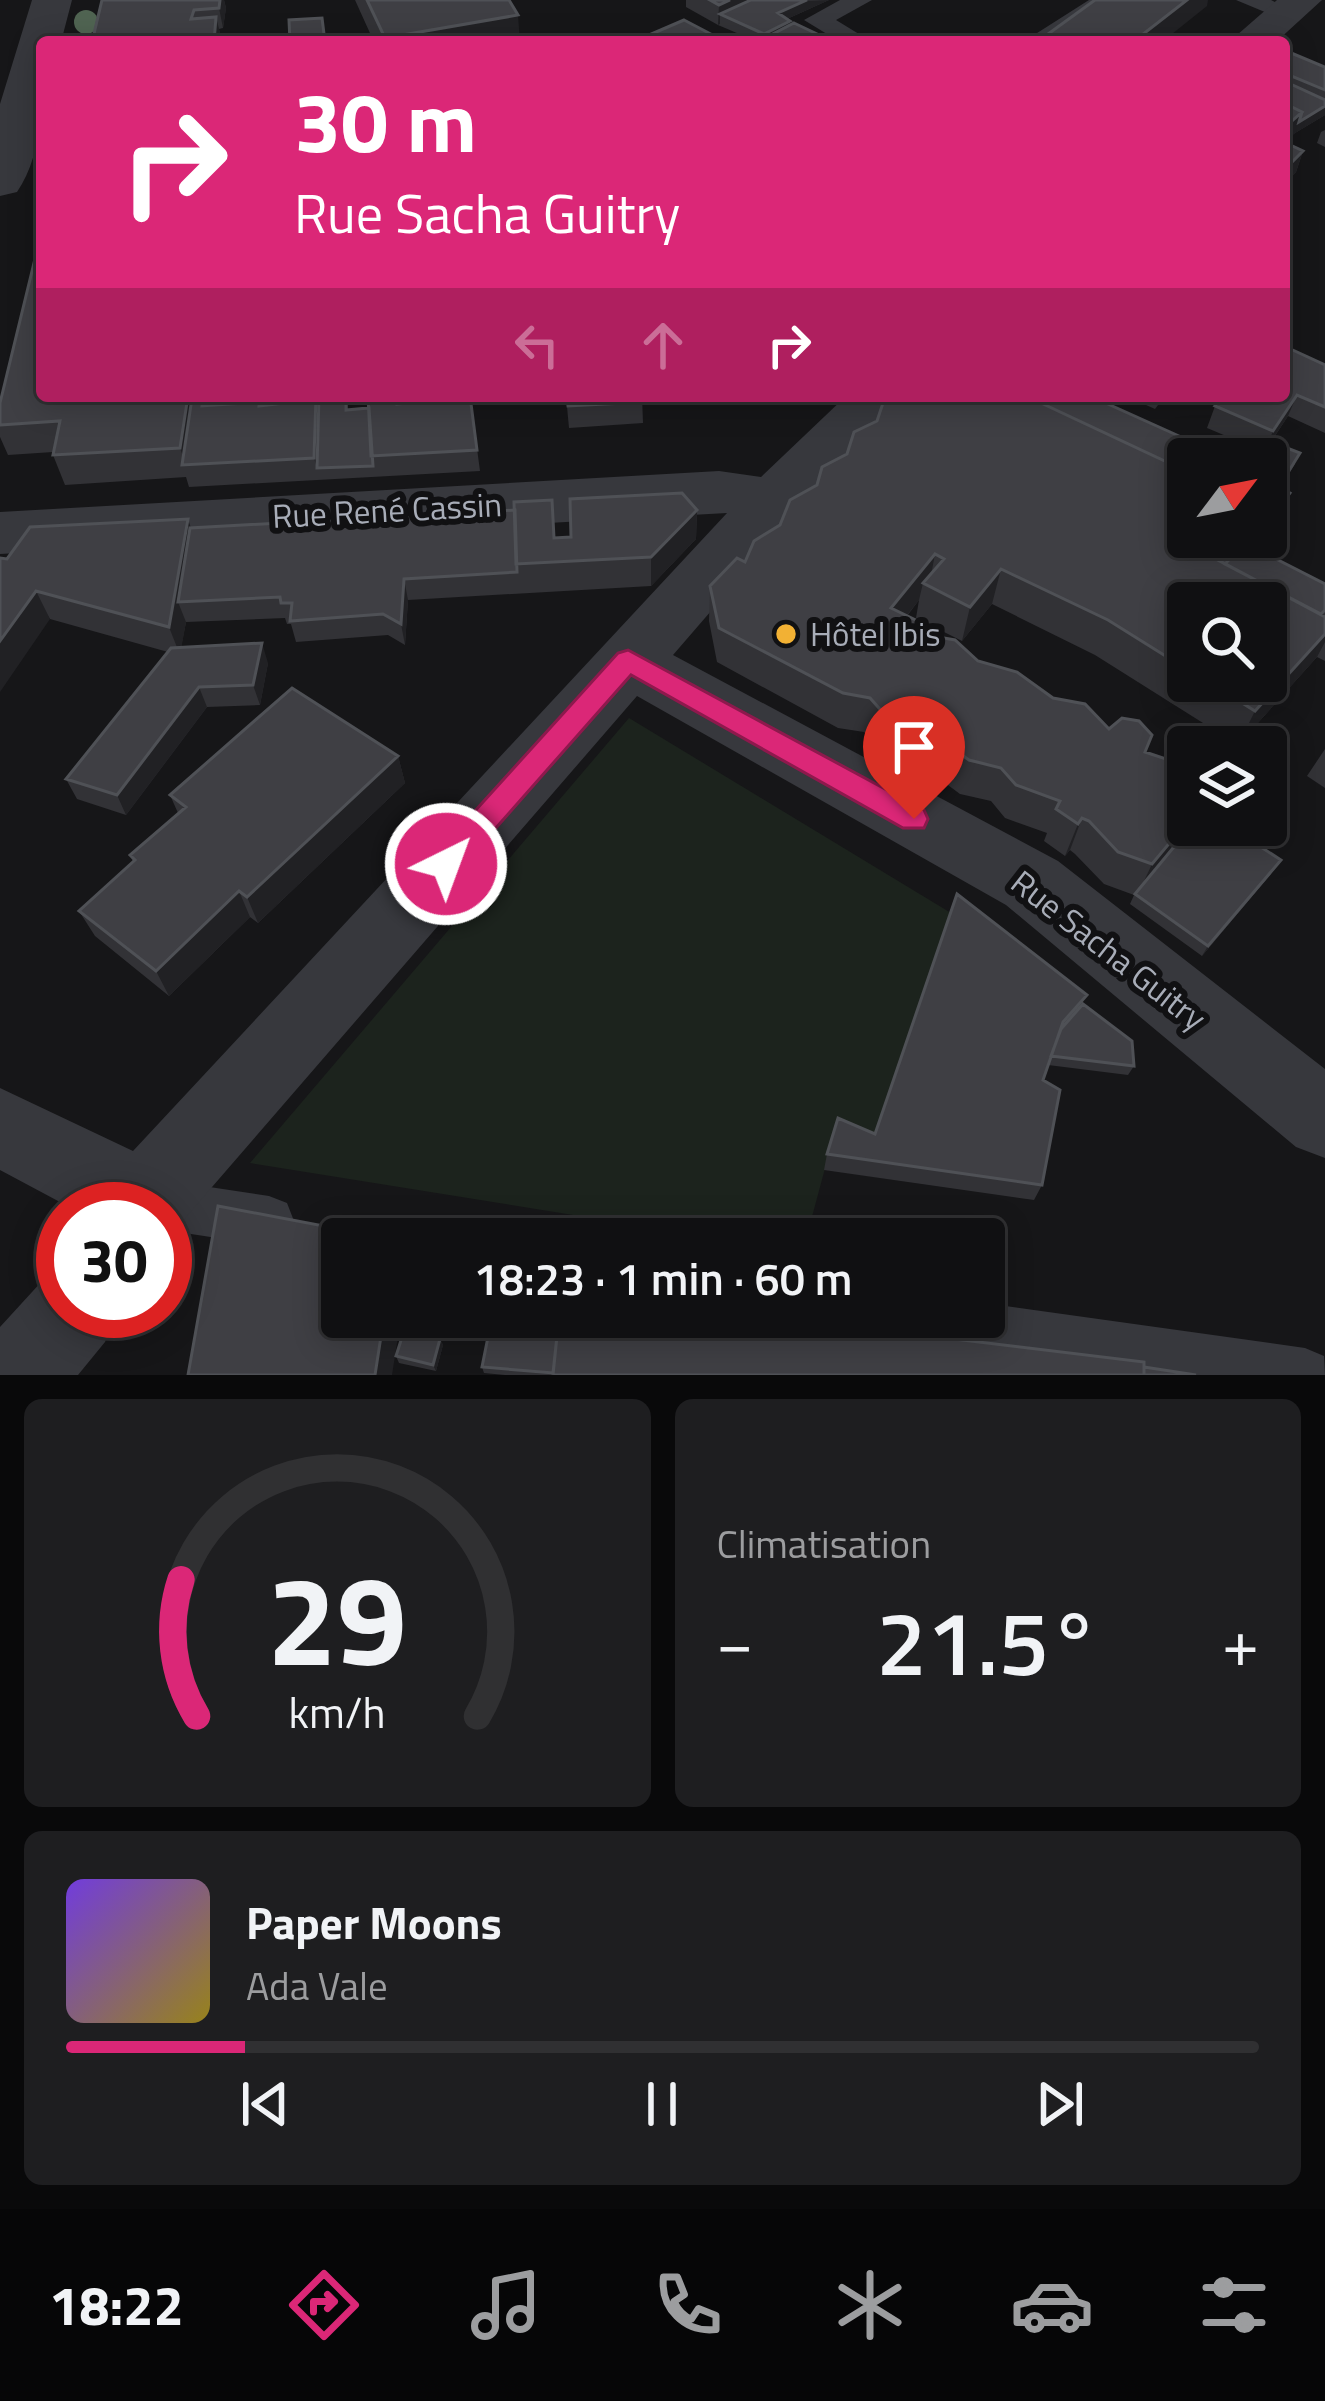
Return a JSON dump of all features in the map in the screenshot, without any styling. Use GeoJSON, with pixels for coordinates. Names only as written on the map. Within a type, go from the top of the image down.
{"type":"FeatureCollection","features":[{"type":"Feature","properties":{"kind":"street"},"geometry":{"type":"LineString","coordinates":[[42,36],[52,0]]}},
{"type":"Feature","properties":{"kind":"street"},"geometry":{"type":"LineString","coordinates":[[0,182],[36,56]]}},
{"type":"Feature","properties":{"kind":"street"},"geometry":{"type":"LineString","coordinates":[[161,1182],[773,500],[873,402]]}},
{"type":"Feature","properties":{"kind":"street","name":"Rue René Cassin"},"geometry":{"type":"LineString","coordinates":[[0,533],[718,491],[773,500]]}},
{"type":"Feature","properties":{"kind":"street","name":"Rue Sacha Guitry"},"geometry":{"type":"LineString","coordinates":[[628,661],[1032,883],[1325,1119]]}},
{"type":"Feature","properties":{"kind":"street"},"geometry":{"type":"LineString","coordinates":[[0,1128],[62,1156],[103,1182]]}},
{"type":"Feature","properties":{"kind":"lane"},"geometry":{"type":"LineString","coordinates":[[847,36],[816,20],[860,0]]}},
{"type":"Feature","properties":{"kind":"lane"},"geometry":{"type":"LineString","coordinates":[[1046,36],[1106,0]]}},
{"type":"Feature","properties":{"kind":"lane"},"geometry":{"type":"LineString","coordinates":[[192,1213],[318,1229]]}},
{"type":"Feature","properties":{"kind":"lane"},"geometry":{"type":"LineString","coordinates":[[1005,1333],[1305,1375]]}},
{"type":"Feature","properties":{"kind":"shaded area"},"geometry":{"type":"Polygon","coordinates":[[[629,718],[951,913],[870,1149],[834,1135],[812,1218],[592,1218],[250,1163],[629,718]]]}},
{"type":"Feature","properties":{"kind":"building"},"geometry":{"type":"Polygon","coordinates":[[[102,0],[220,0],[219,8],[194,10],[191,19],[216,17],[214,36],[93,36],[102,0]]]}},
{"type":"Feature","properties":{"kind":"building"},"geometry":{"type":"Polygon","coordinates":[[[367,0],[509,0],[518,15],[397,36],[384,36],[367,0]]]}},
{"type":"Feature","properties":{"kind":"building"},"geometry":{"type":"Polygon","coordinates":[[[751,0],[807,0],[778,13],[790,21],[764,34],[720,14],[751,0]]]}},
{"type":"Feature","properties":{"kind":"building"},"geometry":{"type":"Polygon","coordinates":[[[1095,0],[1187,0],[1141,36],[1045,36],[1095,0]]]}},
{"type":"Feature","properties":{"kind":"building"},"geometry":{"type":"Polygon","coordinates":[[[322,18],[324,36],[290,36],[289,20],[322,18]]]}},
{"type":"Feature","properties":{"kind":"building"},"geometry":{"type":"Polygon","coordinates":[[[684,20],[715,36],[647,36],[684,20]]]}},
{"type":"Feature","properties":{"kind":"building"},"geometry":{"type":"Polygon","coordinates":[[[794,23],[821,36],[769,36],[794,23]]]}},
{"type":"Feature","properties":{"kind":"building"},"geometry":{"type":"Polygon","coordinates":[[[1290,52],[1325,67],[1325,90],[1290,75],[1290,52]]]}},
{"type":"Feature","properties":{"kind":"building"},"geometry":{"type":"Polygon","coordinates":[[[1290,84],[1325,100],[1325,106],[1299,122],[1302,112],[1290,106],[1290,84]]]}},
{"type":"Feature","properties":{"kind":"building"},"geometry":{"type":"Polygon","coordinates":[[[1290,106],[1302,112],[1290,123],[1290,106]]]}},
{"type":"Feature","properties":{"kind":"building"},"geometry":{"type":"Polygon","coordinates":[[[1290,145],[1303,151],[1290,164],[1290,145]]]}},
{"type":"Feature","properties":{"kind":"building"},"geometry":{"type":"Polygon","coordinates":[[[36,255],[36,402],[187,402],[180,448],[53,455],[60,421],[0,425],[0,403],[36,255]]]}},
{"type":"Feature","properties":{"kind":"building"},"geometry":{"type":"Polygon","coordinates":[[[1290,349],[1325,365],[1325,407],[1297,395],[1273,431],[1215,406],[1219,402],[1290,402],[1290,349]]]}},
{"type":"Feature","properties":{"kind":"building"},"geometry":{"type":"Polygon","coordinates":[[[191,402],[202,402],[202,406],[316,402],[314,458],[182,465],[191,402]]]}},
{"type":"Feature","properties":{"kind":"building"},"geometry":{"type":"Polygon","coordinates":[[[319,402],[346,402],[346,410],[369,408],[373,466],[317,468],[319,402]]]}},
{"type":"Feature","properties":{"kind":"building"},"geometry":{"type":"Polygon","coordinates":[[[368,402],[471,402],[477,450],[371,456],[368,402]]]}},
{"type":"Feature","properties":{"kind":"building"},"geometry":{"type":"Polygon","coordinates":[[[568,402],[643,402],[568,406],[568,402]]]}},
{"type":"Feature","properties":{"kind":"building"},"geometry":{"type":"Polygon","coordinates":[[[883,402],[1039,402],[1167,462],[1167,558],[1214,558],[1259,582],[1167,582],[1167,657],[1108,620],[1001,569],[970,607],[923,583],[944,559],[935,554],[891,608],[928,626],[921,634],[955,640],[978,661],[1017,672],[1053,698],[1085,704],[1109,729],[1122,718],[1139,721],[1152,735],[1145,752],[1167,759],[1167,846],[1152,864],[1118,852],[1089,821],[1082,818],[1078,824],[1056,809],[1060,801],[1016,785],[1001,768],[969,760],[933,734],[886,716],[870,698],[843,693],[719,628],[710,586],[737,558],[745,562],[754,541],[780,525],[790,500],[817,485],[822,467],[847,454],[854,432],[877,421],[883,402]]]}},
{"type":"Feature","properties":{"kind":"building"},"geometry":{"type":"Polygon","coordinates":[[[1039,402],[1103,402],[1183,438],[1167,438],[1167,462],[1039,402]]]}},
{"type":"Feature","properties":{"kind":"building"},"geometry":{"type":"Polygon","coordinates":[[[1287,448],[1300,453],[1287,474],[1287,448]]]}},
{"type":"Feature","properties":{"kind":"building"},"geometry":{"type":"Polygon","coordinates":[[[682,493],[697,510],[651,557],[516,564],[514,502],[552,500],[554,538],[571,537],[570,499],[682,493]]]}},
{"type":"Feature","properties":{"kind":"building"},"geometry":{"type":"Polygon","coordinates":[[[515,510],[517,572],[404,579],[401,624],[383,614],[290,621],[292,603],[281,603],[280,597],[178,602],[190,528],[515,510]]]}},
{"type":"Feature","properties":{"kind":"building"},"geometry":{"type":"Polygon","coordinates":[[[188,519],[169,627],[36,591],[0,641],[0,558],[7,559],[30,527],[188,519]]]}},
{"type":"Feature","properties":{"kind":"building"},"geometry":{"type":"Polygon","coordinates":[[[1231,558],[1274,558],[1325,584],[1325,610],[1321,614],[1287,596],[1287,582],[1260,582],[1225,564],[1231,558]]]}},
{"type":"Feature","properties":{"kind":"building"},"geometry":{"type":"Polygon","coordinates":[[[1287,597],[1325,617],[1325,634],[1287,676],[1287,597]]]}},
{"type":"Feature","properties":{"kind":"building"},"geometry":{"type":"Polygon","coordinates":[[[262,643],[253,685],[199,687],[117,795],[66,779],[171,648],[262,643]]]}},
{"type":"Feature","properties":{"kind":"building"},"geometry":{"type":"Polygon","coordinates":[[[292,688],[398,756],[247,897],[239,891],[156,971],[79,911],[135,860],[130,855],[186,807],[170,795],[292,688]]]}},
{"type":"Feature","properties":{"kind":"building"},"geometry":{"type":"Polygon","coordinates":[[[1241,702],[1263,702],[1255,711],[1241,702]]]}},
{"type":"Feature","properties":{"kind":"building"},"geometry":{"type":"Polygon","coordinates":[[[1175,846],[1259,846],[1281,860],[1208,946],[1135,894],[1175,846]]]}},
{"type":"Feature","properties":{"kind":"building"},"geometry":{"type":"Polygon","coordinates":[[[957,894],[1087,995],[1063,1022],[1043,1080],[1060,1090],[1042,1185],[827,1154],[838,1118],[875,1134],[957,894]]]}},
{"type":"Feature","properties":{"kind":"building"},"geometry":{"type":"Polygon","coordinates":[[[1083,1004],[1132,1041],[1134,1066],[1051,1056],[1061,1029],[1083,1004]]]}},
{"type":"Feature","properties":{"kind":"building"},"geometry":{"type":"Polygon","coordinates":[[[218,1206],[321,1226],[321,1338],[381,1338],[375,1375],[188,1375],[218,1206]]]}},
{"type":"Feature","properties":{"kind":"building"},"geometry":{"type":"Polygon","coordinates":[[[402,1338],[440,1339],[433,1365],[396,1356],[402,1338]]]}},
{"type":"Feature","properties":{"kind":"building"},"geometry":{"type":"Polygon","coordinates":[[[488,1338],[557,1338],[553,1373],[482,1367],[488,1338]]]}},
{"type":"Feature","properties":{"kind":"building"},"geometry":{"type":"Polygon","coordinates":[[[557,1338],[946,1338],[1144,1362],[1144,1375],[553,1375],[557,1338]]]}},
{"type":"Feature","properties":{"kind":"building"},"geometry":{"type":"Polygon","coordinates":[[[1144,1367],[1196,1375],[1144,1375],[1144,1367]]]}},
{"type":"Feature","properties":{"kind":"place","name":"Hôtel Ibis"},"geometry":{"type":"Point","coordinates":[786,634]}},
{"type":"Feature","properties":{"kind":"route"},"geometry":{"type":"LineString","coordinates":[[446,864],[628,661],[914,819]]}}]}
